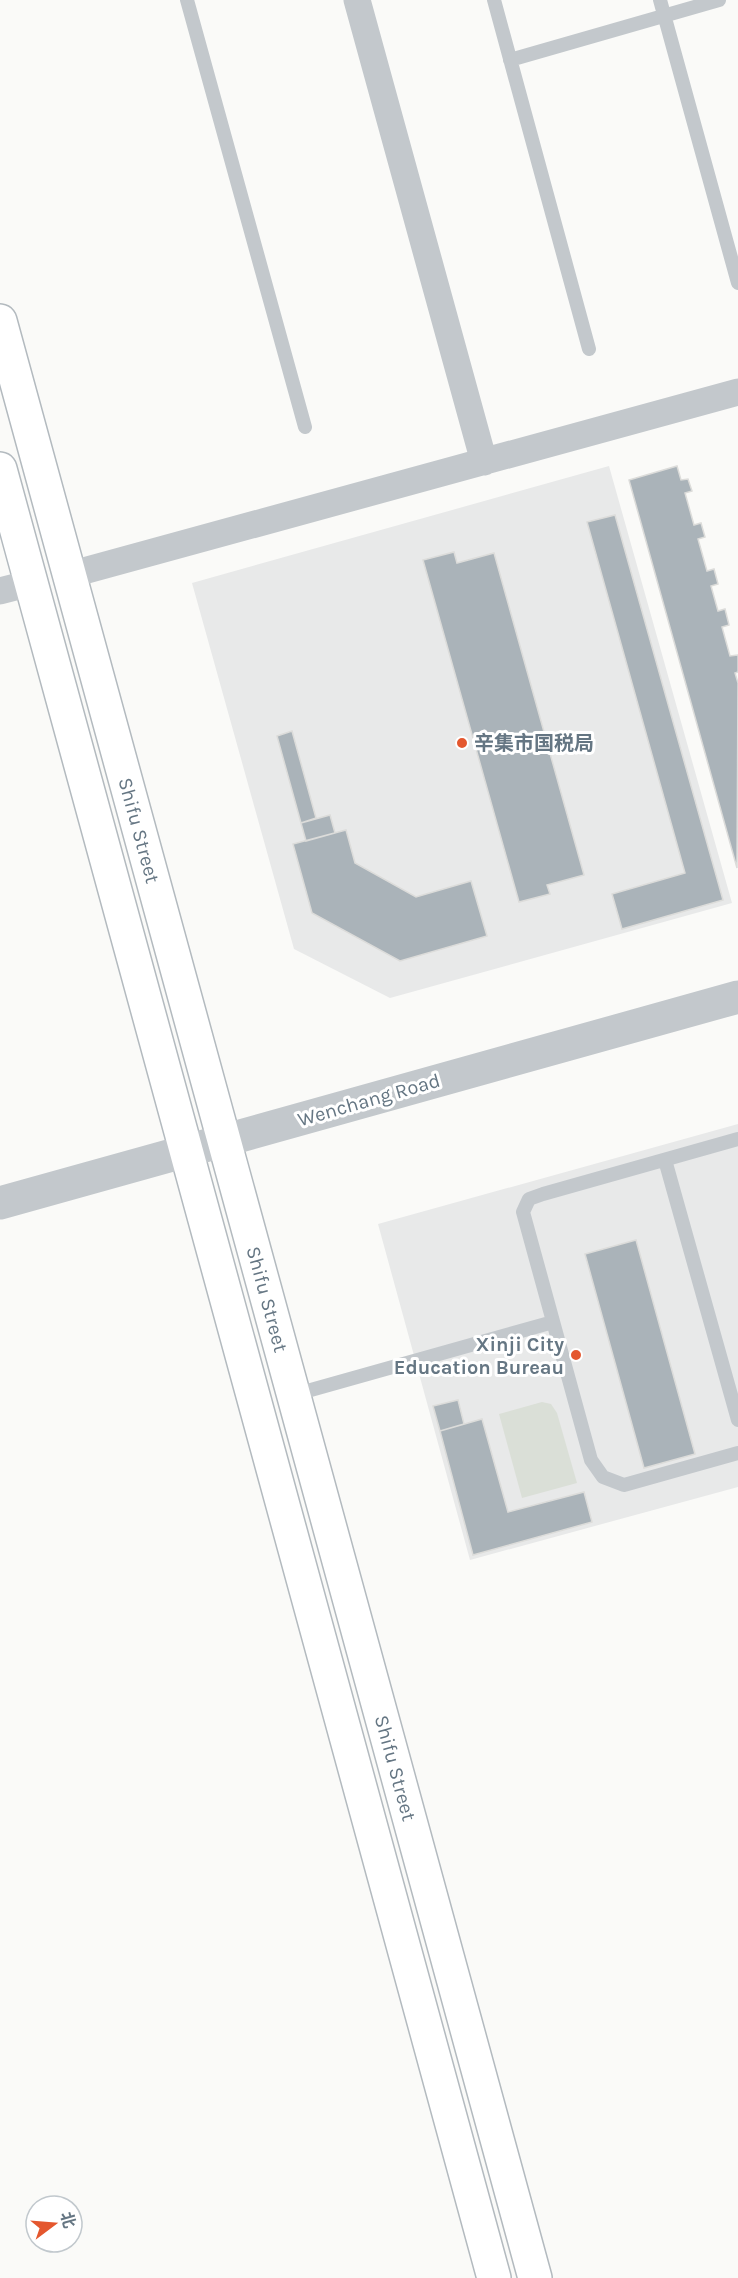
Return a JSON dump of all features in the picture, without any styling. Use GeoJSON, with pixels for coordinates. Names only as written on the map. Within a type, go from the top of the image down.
{"type":"FeatureCollection","features":[{"type":"Feature","properties":{"kind":"main road","name":"Shifu Street"},"geometry":{"type":"LineString","coordinates":[[0,321],[535,2278]]}},
{"type":"Feature","properties":{"kind":"main road","name":"Shifu Street"},"geometry":{"type":"LineString","coordinates":[[0,469],[494,2278]]}},
{"type":"Feature","properties":{"kind":"street"},"geometry":{"type":"LineString","coordinates":[[357,0],[484,462]]}},
{"type":"Feature","properties":{"kind":"street"},"geometry":{"type":"LineString","coordinates":[[69,575],[738,392]]}},
{"type":"Feature","properties":{"kind":"street"},"geometry":{"type":"LineString","coordinates":[[0,591],[31,583]]}},
{"type":"Feature","properties":{"kind":"street","name":"Wenchang Road"},"geometry":{"type":"LineString","coordinates":[[0,1203],[738,997]]}},
{"type":"Feature","properties":{"kind":"lane"},"geometry":{"type":"LineString","coordinates":[[187,0],[305,427]]}},
{"type":"Feature","properties":{"kind":"lane"},"geometry":{"type":"LineString","coordinates":[[494,0],[589,348]]}},
{"type":"Feature","properties":{"kind":"lane"},"geometry":{"type":"LineString","coordinates":[[660,0],[738,282]]}},
{"type":"Feature","properties":{"kind":"lane"},"geometry":{"type":"LineString","coordinates":[[510,60],[719,0]]}},
{"type":"Feature","properties":{"kind":"lane"},"geometry":{"type":"LineString","coordinates":[[738,1139],[529,1199],[523,1212],[591,1460],[603,1477],[624,1485],[738,1453]]}},
{"type":"Feature","properties":{"kind":"lane"},"geometry":{"type":"LineString","coordinates":[[665,1160],[738,1420]]}},
{"type":"Feature","properties":{"kind":"lane"},"geometry":{"type":"LineString","coordinates":[[293,1395],[553,1322]]}},
{"type":"Feature","properties":{"kind":"shaded area","name":"辛集市国税局"},"geometry":{"type":"Polygon","coordinates":[[[609,466],[732,903],[390,998],[294,949],[192,583],[609,466]]]}},
{"type":"Feature","properties":{"kind":"shaded area","name":"Xinji City Education Bureau"},"geometry":{"type":"Polygon","coordinates":[[[738,1124],[738,1487],[470,1560],[378,1224],[738,1124]]]}},
{"type":"Feature","properties":{"kind":"shaded area"},"geometry":{"type":"Polygon","coordinates":[[[542,1402],[551,1404],[557,1413],[577,1483],[522,1498],[499,1414],[542,1402]]]}},
{"type":"Feature","properties":{"kind":"building"},"geometry":{"type":"Polygon","coordinates":[[[677,466],[681,480],[688,479],[692,491],[685,493],[694,525],[701,523],[705,537],[698,539],[707,571],[714,569],[718,584],[711,586],[718,611],[725,609],[729,625],[722,627],[730,656],[738,655],[738,672],[735,673],[738,683],[737,868],[629,480],[677,466]]]}},
{"type":"Feature","properties":{"kind":"building"},"geometry":{"type":"Polygon","coordinates":[[[615,515],[723,900],[622,929],[612,894],[685,873],[587,522],[615,515]]]}},
{"type":"Feature","properties":{"kind":"building"},"geometry":{"type":"Polygon","coordinates":[[[454,552],[457,563],[494,553],[584,875],[547,885],[550,894],[519,902],[423,560],[454,552]]]}},
{"type":"Feature","properties":{"kind":"building"},"geometry":{"type":"Polygon","coordinates":[[[292,731],[316,818],[301,823],[277,736],[292,731]]]}},
{"type":"Feature","properties":{"kind":"building"},"geometry":{"type":"Polygon","coordinates":[[[330,815],[335,833],[306,841],[301,823],[330,815]]]}},
{"type":"Feature","properties":{"kind":"building"},"geometry":{"type":"Polygon","coordinates":[[[346,830],[355,863],[416,897],[471,881],[487,936],[400,961],[312,913],[293,844],[346,830]]]}},
{"type":"Feature","properties":{"kind":"building"},"geometry":{"type":"Polygon","coordinates":[[[636,1240],[695,1454],[644,1468],[585,1254],[636,1240]]]}},
{"type":"Feature","properties":{"kind":"building"},"geometry":{"type":"Polygon","coordinates":[[[458,1400],[464,1424],[440,1431],[433,1406],[458,1400]]]}},
{"type":"Feature","properties":{"kind":"building"},"geometry":{"type":"Polygon","coordinates":[[[482,1419],[508,1512],[584,1492],[592,1522],[473,1555],[440,1431],[482,1419]]]}},
{"type":"Feature","properties":{"kind":"place","name":"辛集市国税局"},"geometry":{"type":"Point","coordinates":[462,743]}},
{"type":"Feature","properties":{"kind":"place","name":"Xinji City Education Bureau"},"geometry":{"type":"Point","coordinates":[576,1355]}}]}
